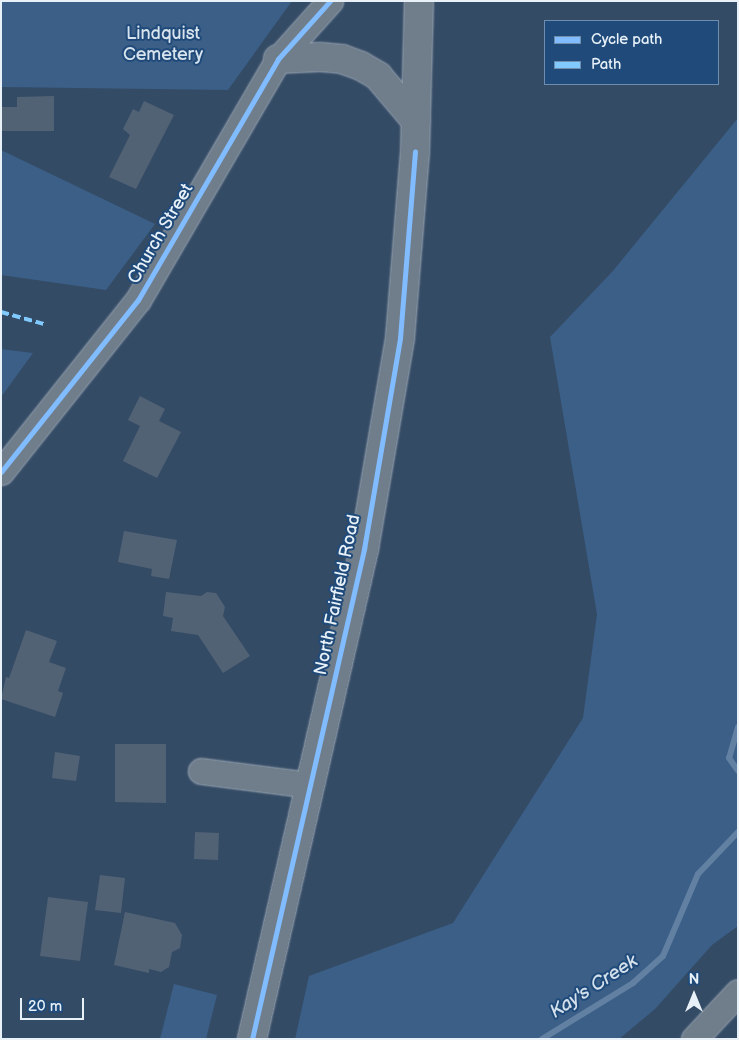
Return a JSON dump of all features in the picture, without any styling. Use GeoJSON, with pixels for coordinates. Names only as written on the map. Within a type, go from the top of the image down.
{"type":"FeatureCollection","features":[{"type":"Feature","properties":{"kind":"main road","name":"North Fairfield Road"},"geometry":{"type":"LineString","coordinates":[[252,1039],[364,549],[400,338],[416,121],[419,1]]}},
{"type":"Feature","properties":{"kind":"main road"},"geometry":{"type":"LineString","coordinates":[[278,60],[320,57],[342,59],[360,66],[378,76],[416,121]]}},
{"type":"Feature","properties":{"kind":"street","name":"Church Street"},"geometry":{"type":"LineString","coordinates":[[1,472],[138,300],[278,60],[330,1]]}},
{"type":"Feature","properties":{"kind":"street"},"geometry":{"type":"LineString","coordinates":[[200,772],[310,785]]}},
{"type":"Feature","properties":{"kind":"street"},"geometry":{"type":"LineString","coordinates":[[694,1039],[738,992]]}},
{"type":"Feature","properties":{"kind":"green space","name":"Lindquist Cemetery"},"geometry":{"type":"Polygon","coordinates":[[[1,1],[292,1],[228,90],[1,87],[1,1]]]}},
{"type":"Feature","properties":{"kind":"green space"},"geometry":{"type":"Polygon","coordinates":[[[738,118],[738,926],[712,945],[655,1009],[619,1039],[295,1039],[309,976],[453,923],[583,718],[597,614],[550,337],[612,272],[738,118]]]}},
{"type":"Feature","properties":{"kind":"green space"},"geometry":{"type":"Polygon","coordinates":[[[1,150],[155,224],[106,290],[1,275],[1,150]]]}},
{"type":"Feature","properties":{"kind":"green space"},"geometry":{"type":"Polygon","coordinates":[[[1,349],[33,353],[1,397],[1,349]]]}},
{"type":"Feature","properties":{"kind":"green space"},"geometry":{"type":"Polygon","coordinates":[[[174,984],[217,995],[206,1039],[160,1039],[174,984]]]}},
{"type":"Feature","properties":{"kind":"building"},"geometry":{"type":"Polygon","coordinates":[[[54,96],[54,131],[1,131],[1,107],[17,107],[17,97],[54,96]]]}},
{"type":"Feature","properties":{"kind":"building"},"geometry":{"type":"Polygon","coordinates":[[[144,101],[174,115],[136,189],[109,177],[130,135],[123,129],[133,109],[139,112],[144,101]]]}},
{"type":"Feature","properties":{"kind":"building"},"geometry":{"type":"Polygon","coordinates":[[[140,396],[165,409],[159,421],[181,432],[157,478],[123,461],[140,426],[128,420],[140,396]]]}},
{"type":"Feature","properties":{"kind":"building"},"geometry":{"type":"Polygon","coordinates":[[[124,531],[177,540],[169,579],[151,576],[152,569],[118,562],[124,531]]]}},
{"type":"Feature","properties":{"kind":"building"},"geometry":{"type":"Polygon","coordinates":[[[166,592],[201,596],[207,592],[216,593],[225,607],[223,616],[250,656],[223,673],[198,635],[171,631],[173,618],[163,616],[166,592]]]}},
{"type":"Feature","properties":{"kind":"building"},"geometry":{"type":"Polygon","coordinates":[[[26,630],[57,641],[49,662],[66,668],[58,691],[63,693],[55,717],[1,699],[6,677],[9,678],[26,630]]]}},
{"type":"Feature","properties":{"kind":"building"},"geometry":{"type":"Polygon","coordinates":[[[115,744],[166,744],[166,803],[115,802],[115,744]]]}},
{"type":"Feature","properties":{"kind":"building"},"geometry":{"type":"Polygon","coordinates":[[[55,752],[80,756],[76,781],[52,778],[55,752]]]}},
{"type":"Feature","properties":{"kind":"building"},"geometry":{"type":"Polygon","coordinates":[[[195,832],[219,833],[218,860],[194,859],[195,832]]]}},
{"type":"Feature","properties":{"kind":"building"},"geometry":{"type":"Polygon","coordinates":[[[100,875],[125,878],[121,913],[95,910],[100,875]]]}},
{"type":"Feature","properties":{"kind":"building"},"geometry":{"type":"Polygon","coordinates":[[[48,897],[88,902],[80,961],[40,956],[48,897]]]}},
{"type":"Feature","properties":{"kind":"building"},"geometry":{"type":"Polygon","coordinates":[[[125,912],[175,923],[182,935],[180,948],[172,952],[169,967],[161,972],[149,969],[149,973],[114,965],[125,912]]]}},
{"type":"Feature","properties":{"kind":"waterway","name":"Kay's Creek"},"geometry":{"type":"LineString","coordinates":[[738,727],[729,758],[738,771]]}},
{"type":"Feature","properties":{"kind":"waterway","name":"Kay's Creek"},"geometry":{"type":"LineString","coordinates":[[542,1039],[633,983],[663,956],[698,874],[738,832]]}},
{"type":"Feature","properties":{"kind":"marked path"},"geometry":{"type":"LineString","coordinates":[[1,312],[44,324]]}},
{"type":"Feature","properties":{"kind":"cycle path"},"geometry":{"type":"LineString","coordinates":[[1,472],[138,300],[278,59],[330,1]]}},
{"type":"Feature","properties":{"kind":"cycle path"},"geometry":{"type":"LineString","coordinates":[[252,1039],[364,549],[400,338],[415,152]]}}]}
